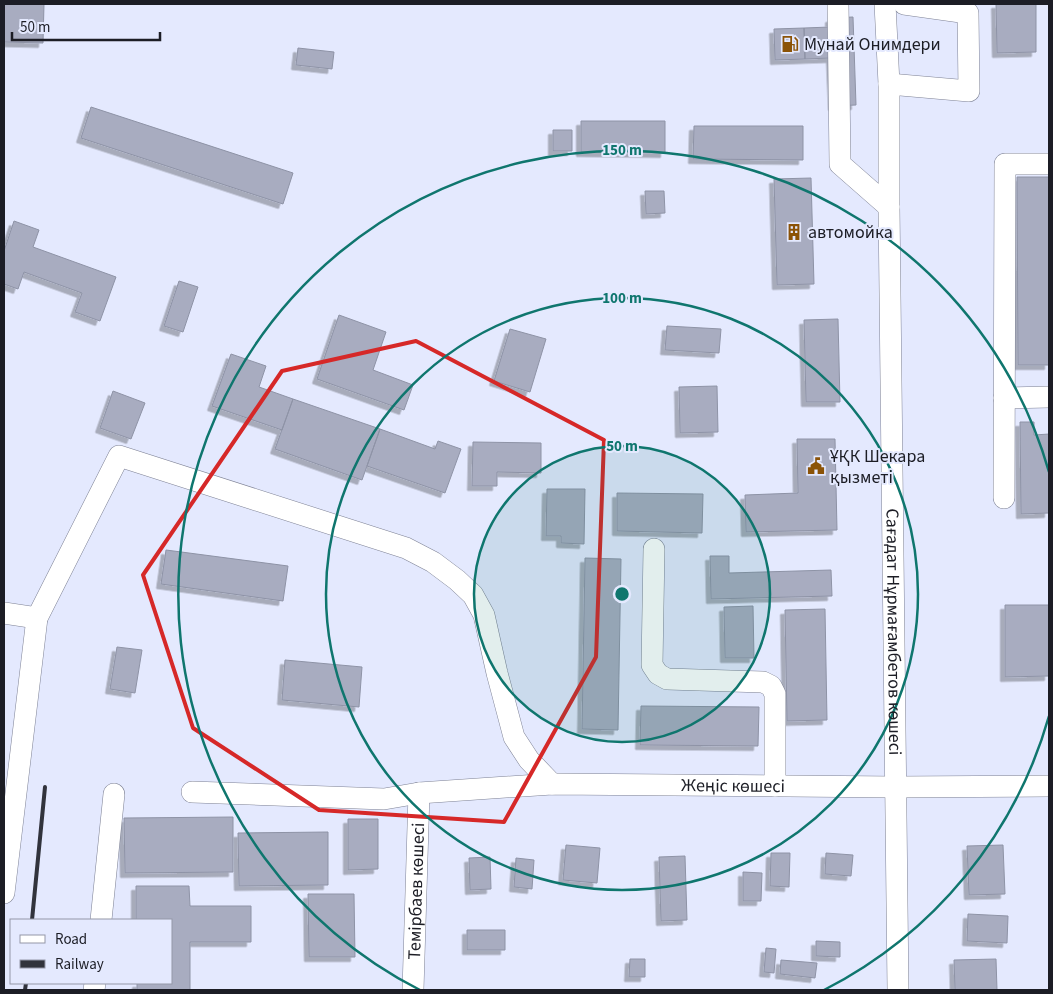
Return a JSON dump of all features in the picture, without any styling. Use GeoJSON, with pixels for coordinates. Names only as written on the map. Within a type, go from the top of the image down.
{"type":"FeatureCollection","features":[{"type":"Feature","properties":{"kind":"street"},"geometry":{"type":"LineString","coordinates":[[838,4],[840,164],[889,207]]}},
{"type":"Feature","properties":{"kind":"street","name":"Сағадат Нұрмағамбетов көшесі"},"geometry":{"type":"LineString","coordinates":[[885,4],[889,84],[898,990]]}},
{"type":"Feature","properties":{"kind":"street"},"geometry":{"type":"LineString","coordinates":[[889,84],[969,91],[968,13],[904,4]]}},
{"type":"Feature","properties":{"kind":"street"},"geometry":{"type":"LineString","coordinates":[[1004,498],[1005,164],[1049,164]]}},
{"type":"Feature","properties":{"kind":"street"},"geometry":{"type":"LineString","coordinates":[[1004,398],[1049,397]]}},
{"type":"Feature","properties":{"kind":"street"},"geometry":{"type":"LineString","coordinates":[[4,893],[37,618],[119,456],[406,548],[433,562],[457,580],[473,595],[484,615],[514,737],[529,760],[552,784]]}},
{"type":"Feature","properties":{"kind":"street"},"geometry":{"type":"LineString","coordinates":[[654,549],[652,665],[658,674],[667,679],[764,682],[771,686],[776,694],[775,786]]}},
{"type":"Feature","properties":{"kind":"street"},"geometry":{"type":"LineString","coordinates":[[4,613],[37,618]]}},
{"type":"Feature","properties":{"kind":"street","name":"Жеңіс көшесі"},"geometry":{"type":"LineString","coordinates":[[192,792],[384,800],[419,793],[552,784],[895,787],[1049,786]]}},
{"type":"Feature","properties":{"kind":"street","name":"Темірбаев көшесі"},"geometry":{"type":"LineString","coordinates":[[412,990],[419,793]]}},
{"type":"Feature","properties":{"kind":"street"},"geometry":{"type":"LineString","coordinates":[[101,919],[114,794]]}},
{"type":"Feature","properties":{"kind":"highlighted area"},"geometry":{"type":"Polygon","coordinates":[[[416,341],[604,440],[596,657],[504,822],[319,810],[193,728],[143,575],[282,371],[416,341]]]}},
{"type":"Feature","properties":{"kind":"building"},"geometry":{"type":"Polygon","coordinates":[[[4,4],[44,4],[43,43],[4,42],[4,4]]]}},
{"type":"Feature","properties":{"kind":"building"},"geometry":{"type":"Polygon","coordinates":[[[996,4],[1036,4],[1036,52],[997,53],[996,4]]]}},
{"type":"Feature","properties":{"kind":"building"},"geometry":{"type":"Polygon","coordinates":[[[853,17],[856,105],[833,106],[831,58],[805,59],[804,28],[830,27],[830,18],[853,17]]]}},
{"type":"Feature","properties":{"kind":"building","name":"Мунай Онимдери"},"geometry":{"type":"Polygon","coordinates":[[[804,28],[805,59],[775,60],[774,29],[804,28]]]}},
{"type":"Feature","properties":{"kind":"building"},"geometry":{"type":"Polygon","coordinates":[[[298,48],[334,52],[332,69],[296,65],[298,48]]]}},
{"type":"Feature","properties":{"kind":"building"},"geometry":{"type":"Polygon","coordinates":[[[91,107],[293,173],[283,204],[81,138],[91,107]]]}},
{"type":"Feature","properties":{"kind":"building"},"geometry":{"type":"Polygon","coordinates":[[[581,121],[665,121],[665,153],[581,152],[581,121]]]}},
{"type":"Feature","properties":{"kind":"building"},"geometry":{"type":"Polygon","coordinates":[[[694,126],[803,126],[803,160],[693,159],[694,126]]]}},
{"type":"Feature","properties":{"kind":"building"},"geometry":{"type":"Polygon","coordinates":[[[553,130],[572,130],[572,151],[553,151],[553,130]]]}},
{"type":"Feature","properties":{"kind":"building"},"geometry":{"type":"Polygon","coordinates":[[[1017,177],[1049,177],[1049,365],[1018,365],[1017,177]]]}},
{"type":"Feature","properties":{"kind":"building","name":"автомойка"},"geometry":{"type":"Polygon","coordinates":[[[811,178],[814,284],[777,285],[774,179],[811,178]]]}},
{"type":"Feature","properties":{"kind":"building"},"geometry":{"type":"Polygon","coordinates":[[[645,191],[664,191],[665,213],[646,214],[645,191]]]}},
{"type":"Feature","properties":{"kind":"building"},"geometry":{"type":"Polygon","coordinates":[[[14,221],[39,230],[33,247],[116,277],[100,321],[75,312],[82,293],[24,272],[18,289],[4,284],[4,251],[14,221]]]}},
{"type":"Feature","properties":{"kind":"building"},"geometry":{"type":"Polygon","coordinates":[[[179,281],[198,287],[183,332],[164,326],[179,281]]]}},
{"type":"Feature","properties":{"kind":"building"},"geometry":{"type":"Polygon","coordinates":[[[339,315],[386,332],[373,370],[413,385],[404,410],[317,379],[339,315]]]}},
{"type":"Feature","properties":{"kind":"building"},"geometry":{"type":"Polygon","coordinates":[[[838,319],[840,402],[806,402],[804,320],[838,319]]]}},
{"type":"Feature","properties":{"kind":"building"},"geometry":{"type":"Polygon","coordinates":[[[667,326],[721,329],[719,353],[665,350],[667,326]]]}},
{"type":"Feature","properties":{"kind":"building"},"geometry":{"type":"Polygon","coordinates":[[[510,329],[546,339],[530,392],[494,381],[510,329]]]}},
{"type":"Feature","properties":{"kind":"building"},"geometry":{"type":"Polygon","coordinates":[[[231,354],[266,366],[259,387],[293,399],[282,430],[212,406],[231,354]]]}},
{"type":"Feature","properties":{"kind":"building"},"geometry":{"type":"Polygon","coordinates":[[[717,386],[718,432],[680,433],[679,387],[717,386]]]}},
{"type":"Feature","properties":{"kind":"building"},"geometry":{"type":"Polygon","coordinates":[[[113,391],[145,403],[131,439],[100,428],[113,391]]]}},
{"type":"Feature","properties":{"kind":"building"},"geometry":{"type":"Polygon","coordinates":[[[293,399],[380,429],[362,480],[275,449],[293,399]]]}},
{"type":"Feature","properties":{"kind":"building"},"geometry":{"type":"Polygon","coordinates":[[[1020,422],[1034,422],[1034,435],[1049,434],[1049,513],[1021,514],[1020,422]]]}},
{"type":"Feature","properties":{"kind":"building"},"geometry":{"type":"Polygon","coordinates":[[[380,429],[435,449],[438,441],[461,449],[445,493],[367,466],[380,429]]]}},
{"type":"Feature","properties":{"kind":"building","name":"ҰҚК Шекара қызметі"},"geometry":{"type":"Polygon","coordinates":[[[797,439],[835,439],[837,530],[746,532],[745,495],[798,493],[797,439]]]}},
{"type":"Feature","properties":{"kind":"building"},"geometry":{"type":"Polygon","coordinates":[[[473,442],[541,443],[541,473],[497,472],[497,486],[472,486],[473,442]]]}},
{"type":"Feature","properties":{"kind":"building"},"geometry":{"type":"Polygon","coordinates":[[[547,489],[585,489],[584,544],[561,543],[561,536],[546,536],[547,489]]]}},
{"type":"Feature","properties":{"kind":"building"},"geometry":{"type":"Polygon","coordinates":[[[617,493],[703,494],[702,533],[617,531],[617,493]]]}},
{"type":"Feature","properties":{"kind":"building"},"geometry":{"type":"Polygon","coordinates":[[[166,550],[288,566],[283,601],[161,584],[166,550]]]}},
{"type":"Feature","properties":{"kind":"building"},"geometry":{"type":"Polygon","coordinates":[[[710,556],[729,556],[729,573],[831,570],[832,596],[711,599],[710,556]]]}},
{"type":"Feature","properties":{"kind":"building"},"geometry":{"type":"Polygon","coordinates":[[[585,558],[621,559],[618,730],[582,729],[585,558]]]}},
{"type":"Feature","properties":{"kind":"building"},"geometry":{"type":"Polygon","coordinates":[[[1005,605],[1049,605],[1049,676],[1005,677],[1005,605]]]}},
{"type":"Feature","properties":{"kind":"building"},"geometry":{"type":"Polygon","coordinates":[[[753,606],[754,658],[725,658],[724,607],[753,606]]]}},
{"type":"Feature","properties":{"kind":"building"},"geometry":{"type":"Polygon","coordinates":[[[825,609],[827,720],[787,721],[785,610],[825,609]]]}},
{"type":"Feature","properties":{"kind":"building"},"geometry":{"type":"Polygon","coordinates":[[[117,647],[142,650],[135,693],[110,689],[117,647]]]}},
{"type":"Feature","properties":{"kind":"building"},"geometry":{"type":"Polygon","coordinates":[[[285,660],[362,667],[359,707],[282,700],[285,660]]]}},
{"type":"Feature","properties":{"kind":"building"},"geometry":{"type":"Polygon","coordinates":[[[641,706],[759,707],[758,746],[640,745],[641,706]]]}},
{"type":"Feature","properties":{"kind":"building"},"geometry":{"type":"Polygon","coordinates":[[[233,817],[233,872],[125,873],[124,818],[233,817]]]}},
{"type":"Feature","properties":{"kind":"building"},"geometry":{"type":"Polygon","coordinates":[[[348,819],[378,819],[378,869],[348,870],[348,819]]]}},
{"type":"Feature","properties":{"kind":"building"},"geometry":{"type":"Polygon","coordinates":[[[328,832],[328,885],[239,886],[238,833],[328,832]]]}},
{"type":"Feature","properties":{"kind":"building"},"geometry":{"type":"Polygon","coordinates":[[[566,845],[600,848],[597,883],[563,880],[566,845]]]}},
{"type":"Feature","properties":{"kind":"building"},"geometry":{"type":"Polygon","coordinates":[[[1003,845],[1005,894],[969,895],[967,846],[1003,845]]]}},
{"type":"Feature","properties":{"kind":"building"},"geometry":{"type":"Polygon","coordinates":[[[771,853],[790,853],[789,887],[770,886],[771,853]]]}},
{"type":"Feature","properties":{"kind":"building"},"geometry":{"type":"Polygon","coordinates":[[[826,853],[853,855],[851,876],[825,874],[826,853]]]}},
{"type":"Feature","properties":{"kind":"building"},"geometry":{"type":"Polygon","coordinates":[[[685,856],[687,920],[661,921],[659,857],[685,856]]]}},
{"type":"Feature","properties":{"kind":"building"},"geometry":{"type":"Polygon","coordinates":[[[490,857],[491,889],[470,890],[469,858],[490,857]]]}},
{"type":"Feature","properties":{"kind":"building"},"geometry":{"type":"Polygon","coordinates":[[[516,858],[534,860],[532,889],[514,887],[516,858]]]}},
{"type":"Feature","properties":{"kind":"building"},"geometry":{"type":"Polygon","coordinates":[[[743,872],[762,873],[761,901],[743,901],[743,872]]]}},
{"type":"Feature","properties":{"kind":"building"},"geometry":{"type":"Polygon","coordinates":[[[136,886],[189,886],[190,906],[251,906],[251,942],[190,942],[190,990],[137,990],[137,984],[172,984],[172,919],[136,919],[136,886]]]}},
{"type":"Feature","properties":{"kind":"building"},"geometry":{"type":"Polygon","coordinates":[[[308,894],[354,894],[355,957],[309,957],[308,894]]]}},
{"type":"Feature","properties":{"kind":"building"},"geometry":{"type":"Polygon","coordinates":[[[968,914],[1008,916],[1007,943],[967,941],[968,914]]]}},
{"type":"Feature","properties":{"kind":"building"},"geometry":{"type":"Polygon","coordinates":[[[467,930],[505,930],[505,950],[467,950],[467,930]]]}},
{"type":"Feature","properties":{"kind":"building"},"geometry":{"type":"Polygon","coordinates":[[[816,941],[840,942],[840,957],[816,956],[816,941]]]}},
{"type":"Feature","properties":{"kind":"building"},"geometry":{"type":"Polygon","coordinates":[[[766,948],[776,949],[774,973],[764,972],[766,948]]]}},
{"type":"Feature","properties":{"kind":"building"},"geometry":{"type":"Polygon","coordinates":[[[630,959],[645,959],[645,977],[629,977],[630,959]]]}},
{"type":"Feature","properties":{"kind":"building"},"geometry":{"type":"Polygon","coordinates":[[[996,959],[997,990],[955,990],[954,960],[996,959]]]}},
{"type":"Feature","properties":{"kind":"building"},"geometry":{"type":"Polygon","coordinates":[[[781,960],[817,963],[815,978],[780,974],[781,960]]]}},
{"type":"Feature","properties":{"kind":"railway"},"geometry":{"type":"LineString","coordinates":[[32,919],[45,787]]}},
{"type":"Feature","properties":{"kind":"railway"},"geometry":{"type":"LineString","coordinates":[[25,990],[26,984]]}},
{"type":"Feature","properties":{"kind":"place","name":"Мунай Онимдери"},"geometry":{"type":"Point","coordinates":[790,44]}},
{"type":"Feature","properties":{"kind":"place","name":"автомойка"},"geometry":{"type":"Point","coordinates":[794,232]}},
{"type":"Feature","properties":{"kind":"place","name":"ҰҚК Шекара қызметі"},"geometry":{"type":"Point","coordinates":[816,466]}}]}
